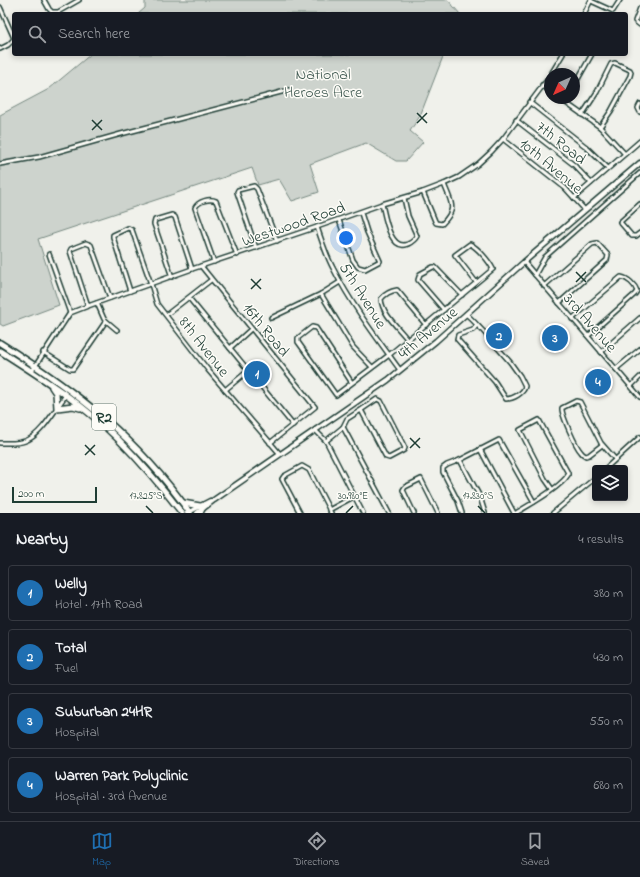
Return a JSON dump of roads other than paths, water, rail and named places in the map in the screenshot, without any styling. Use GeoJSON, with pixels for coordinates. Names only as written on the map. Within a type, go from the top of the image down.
{"type":"FeatureCollection","features":[{"type":"Feature","properties":{"kind":"highway","name":"R2"},"geometry":{"type":"LineString","coordinates":[[0,343],[35,365],[105,418],[163,477],[189,512]]}},
{"type":"Feature","properties":{"kind":"highway","name":"R2"},"geometry":{"type":"LineString","coordinates":[[0,350],[66,395],[102,425],[129,450],[159,483],[182,513]]}},
{"type":"Feature","properties":{"kind":"highway"},"geometry":{"type":"LineString","coordinates":[[50,384],[56,393],[57,408],[73,406],[83,409]]}},
{"type":"Feature","properties":{"kind":"highway"},"geometry":{"type":"LineString","coordinates":[[183,503],[201,509]]}},
{"type":"Feature","properties":{"kind":"street"},"geometry":{"type":"LineString","coordinates":[[44,0],[48,9],[52,12],[58,12],[79,0]]}},
{"type":"Feature","properties":{"kind":"street"},"geometry":{"type":"LineString","coordinates":[[585,12],[591,0],[613,11],[620,0]]}},
{"type":"Feature","properties":{"kind":"street"},"geometry":{"type":"LineString","coordinates":[[0,7],[12,34]]}},
{"type":"Feature","properties":{"kind":"street"},"geometry":{"type":"LineString","coordinates":[[640,8],[635,21],[640,25]]}},
{"type":"Feature","properties":{"kind":"street"},"geometry":{"type":"LineString","coordinates":[[0,48],[8,45],[12,40]]}},
{"type":"Feature","properties":{"kind":"street","name":"Westwood Road"},"geometry":{"type":"LineString","coordinates":[[555,68],[562,56]]}},
{"type":"Feature","properties":{"kind":"street"},"geometry":{"type":"LineString","coordinates":[[580,75],[591,56]]}},
{"type":"Feature","properties":{"kind":"street"},"geometry":{"type":"LineString","coordinates":[[582,115],[597,92],[612,64],[615,63],[630,70],[630,76],[623,91],[600,127]]}},
{"type":"Feature","properties":{"kind":"street","name":"Westwood Road"},"geometry":{"type":"LineString","coordinates":[[70,313],[192,269],[318,228],[382,204],[444,184],[478,164],[492,152],[542,85]]}},
{"type":"Feature","properties":{"kind":"street"},"geometry":{"type":"LineString","coordinates":[[0,164],[39,158],[121,134],[289,90]]}},
{"type":"Feature","properties":{"kind":"street"},"geometry":{"type":"LineString","coordinates":[[529,102],[585,146],[608,168]]}},
{"type":"Feature","properties":{"kind":"street"},"geometry":{"type":"LineString","coordinates":[[570,104],[582,115],[600,127],[624,153]]}},
{"type":"Feature","properties":{"kind":"street"},"geometry":{"type":"LineString","coordinates":[[640,104],[638,108],[640,112]]}},
{"type":"Feature","properties":{"kind":"street","name":"7th Road"},"geometry":{"type":"LineString","coordinates":[[516,120],[574,165],[591,183]]}},
{"type":"Feature","properties":{"kind":"street","name":"10th Avenue"},"geometry":{"type":"LineString","coordinates":[[503,139],[565,188],[585,210]]}},
{"type":"Feature","properties":{"kind":"street"},"geometry":{"type":"LineString","coordinates":[[574,198],[624,153],[640,141]]}},
{"type":"Feature","properties":{"kind":"street","name":"4th Avenue"},"geometry":{"type":"LineString","coordinates":[[201,509],[371,392],[400,370],[640,163]]}},
{"type":"Feature","properties":{"kind":"street"},"geometry":{"type":"LineString","coordinates":[[535,275],[545,257],[640,173]]}},
{"type":"Feature","properties":{"kind":"street"},"geometry":{"type":"LineString","coordinates":[[423,192],[436,223],[442,224],[450,216],[452,210],[444,184]]}},
{"type":"Feature","properties":{"kind":"street"},"geometry":{"type":"LineString","coordinates":[[256,248],[237,192],[238,190],[254,186],[257,188],[277,241]]}},
{"type":"Feature","properties":{"kind":"street"},"geometry":{"type":"LineString","coordinates":[[382,204],[388,227],[395,242],[398,245],[405,245],[413,241],[417,236],[408,216],[404,198]]}},
{"type":"Feature","properties":{"kind":"street"},"geometry":{"type":"LineString","coordinates":[[214,262],[195,208],[196,204],[202,201],[216,201],[237,255]]}},
{"type":"Feature","properties":{"kind":"street"},"geometry":{"type":"LineString","coordinates":[[640,204],[620,222],[632,236],[634,237],[640,233]]}},
{"type":"Feature","properties":{"kind":"street"},"geometry":{"type":"LineString","coordinates":[[339,220],[353,260],[358,267],[365,269],[380,261],[367,232],[361,213]]}},
{"type":"Feature","properties":{"kind":"street"},"geometry":{"type":"LineString","coordinates":[[172,277],[154,224],[155,220],[172,214],[175,217],[192,269]]}},
{"type":"Feature","properties":{"kind":"street","name":"8th Avenue"},"geometry":{"type":"LineString","coordinates":[[130,291],[113,238],[113,234],[128,228],[132,230],[156,302],[225,390],[280,454]]}},
{"type":"Feature","properties":{"kind":"street","name":"5th Avenue"},"geometry":{"type":"LineString","coordinates":[[318,228],[332,266],[340,282],[376,337],[400,370]]}},
{"type":"Feature","properties":{"kind":"street"},"geometry":{"type":"LineString","coordinates":[[88,306],[70,251],[71,249],[84,243],[91,245],[110,298]]}},
{"type":"Feature","properties":{"kind":"street"},"geometry":{"type":"LineString","coordinates":[[544,286],[592,244],[597,243],[605,251],[608,255],[607,260],[559,303]]}},
{"type":"Feature","properties":{"kind":"street"},"geometry":{"type":"LineString","coordinates":[[352,383],[317,329],[312,327],[297,339],[336,395],[352,383],[372,367],[408,340],[493,269],[472,244],[466,246],[455,255],[476,282]]}},
{"type":"Feature","properties":{"kind":"street"},"geometry":{"type":"LineString","coordinates":[[32,371],[70,313],[49,254]]}},
{"type":"Feature","properties":{"kind":"street","name":"3rd Avenue"},"geometry":{"type":"LineString","coordinates":[[524,262],[640,397]]}},
{"type":"Feature","properties":{"kind":"street","name":"16th Road"},"geometry":{"type":"LineString","coordinates":[[201,266],[315,407],[293,425]]}},
{"type":"Feature","properties":{"kind":"street"},"geometry":{"type":"LineString","coordinates":[[444,310],[418,280],[420,274],[435,267],[462,295]]}},
{"type":"Feature","properties":{"kind":"street"},"geometry":{"type":"LineString","coordinates":[[572,319],[620,278],[627,278],[637,291],[635,294],[588,336]]}},
{"type":"Feature","properties":{"kind":"street"},"geometry":{"type":"LineString","coordinates":[[166,315],[211,280]]}},
{"type":"Feature","properties":{"kind":"street"},"geometry":{"type":"LineString","coordinates":[[271,318],[321,294],[340,282]]}},
{"type":"Feature","properties":{"kind":"street"},"geometry":{"type":"LineString","coordinates":[[408,340],[387,314],[381,299],[384,296],[397,290],[426,325]]}},
{"type":"Feature","properties":{"kind":"street"},"geometry":{"type":"LineString","coordinates":[[321,294],[352,345],[372,367]]}},
{"type":"Feature","properties":{"kind":"street"},"geometry":{"type":"LineString","coordinates":[[189,298],[293,425],[270,443]]}},
{"type":"Feature","properties":{"kind":"street"},"geometry":{"type":"LineString","coordinates":[[97,303],[104,319],[117,330]]}},
{"type":"Feature","properties":{"kind":"street"},"geometry":{"type":"LineString","coordinates":[[466,314],[477,325],[520,376],[525,386],[523,391],[510,399],[506,399],[495,382],[457,339],[458,335],[473,330],[477,325]]}},
{"type":"Feature","properties":{"kind":"street"},"geometry":{"type":"LineString","coordinates":[[601,352],[640,318]]}},
{"type":"Feature","properties":{"kind":"street"},"geometry":{"type":"LineString","coordinates":[[44,352],[70,369],[74,369],[106,321]]}},
{"type":"Feature","properties":{"kind":"street"},"geometry":{"type":"LineString","coordinates":[[230,348],[252,329]]}},
{"type":"Feature","properties":{"kind":"street"},"geometry":{"type":"LineString","coordinates":[[616,369],[640,349]]}},
{"type":"Feature","properties":{"kind":"street"},"geometry":{"type":"LineString","coordinates":[[225,390],[249,370]]}},
{"type":"Feature","properties":{"kind":"street"},"geometry":{"type":"LineString","coordinates":[[630,386],[640,377]]}},
{"type":"Feature","properties":{"kind":"street"},"geometry":{"type":"LineString","coordinates":[[0,443],[21,442],[33,437],[41,429],[70,390]]}},
{"type":"Feature","properties":{"kind":"street"},"geometry":{"type":"LineString","coordinates":[[326,441],[343,427],[347,418],[377,399],[381,401],[405,448],[404,450],[389,458],[386,457],[361,410]]}},
{"type":"Feature","properties":{"kind":"street"},"geometry":{"type":"LineString","coordinates":[[602,445],[589,455],[584,455],[580,452],[563,417],[562,408],[576,400],[580,402],[602,445],[615,459]]}},
{"type":"Feature","properties":{"kind":"street"},"geometry":{"type":"LineString","coordinates":[[480,449],[515,513],[552,489],[566,478],[568,473],[539,420],[520,430],[545,479],[552,489]]}},
{"type":"Feature","properties":{"kind":"street"},"geometry":{"type":"LineString","coordinates":[[343,427],[389,513]]}},
{"type":"Feature","properties":{"kind":"street"},"geometry":{"type":"LineString","coordinates":[[315,430],[326,441],[363,513]]}},
{"type":"Feature","properties":{"kind":"street"},"geometry":{"type":"LineString","coordinates":[[609,465],[640,437]]}},
{"type":"Feature","properties":{"kind":"street"},"geometry":{"type":"LineString","coordinates":[[462,513],[443,470],[444,466],[460,460],[499,440],[534,502]]}},
{"type":"Feature","properties":{"kind":"street"},"geometry":{"type":"LineString","coordinates":[[460,460],[480,497],[484,513]]}},
{"type":"Feature","properties":{"kind":"street"},"geometry":{"type":"LineString","coordinates":[[300,513],[282,479],[284,476],[302,466],[309,470],[330,511],[355,496]]}},
{"type":"Feature","properties":{"kind":"street"},"geometry":{"type":"LineString","coordinates":[[414,513],[403,490],[405,487],[421,479],[438,513]]}},
{"type":"Feature","properties":{"kind":"street"},"geometry":{"type":"LineString","coordinates":[[553,513],[592,480]]}},
{"type":"Feature","properties":{"kind":"street"},"geometry":{"type":"LineString","coordinates":[[189,512],[201,509]]}},
{"type":"Feature","properties":{"kind":"street"},"geometry":{"type":"LineString","coordinates":[[197,513],[201,509]]}},
{"type":"Feature","properties":{"kind":"place","name":"Total"},"geometry":{"type":"Point","coordinates":[499,336]}},
{"type":"Feature","properties":{"kind":"place","name":"Suburban 24HR"},"geometry":{"type":"Point","coordinates":[555,338]}},
{"type":"Feature","properties":{"kind":"place","name":"Welly"},"geometry":{"type":"Point","coordinates":[257,374]}},
{"type":"Feature","properties":{"kind":"place","name":"Warren Park Polyclinic"},"geometry":{"type":"Point","coordinates":[598,382]}},
{"type":"Feature","properties":{"kind":"park label","name":"National Heroes Acre"},"geometry":{"type":"Point","coordinates":[323,82]}}]}
